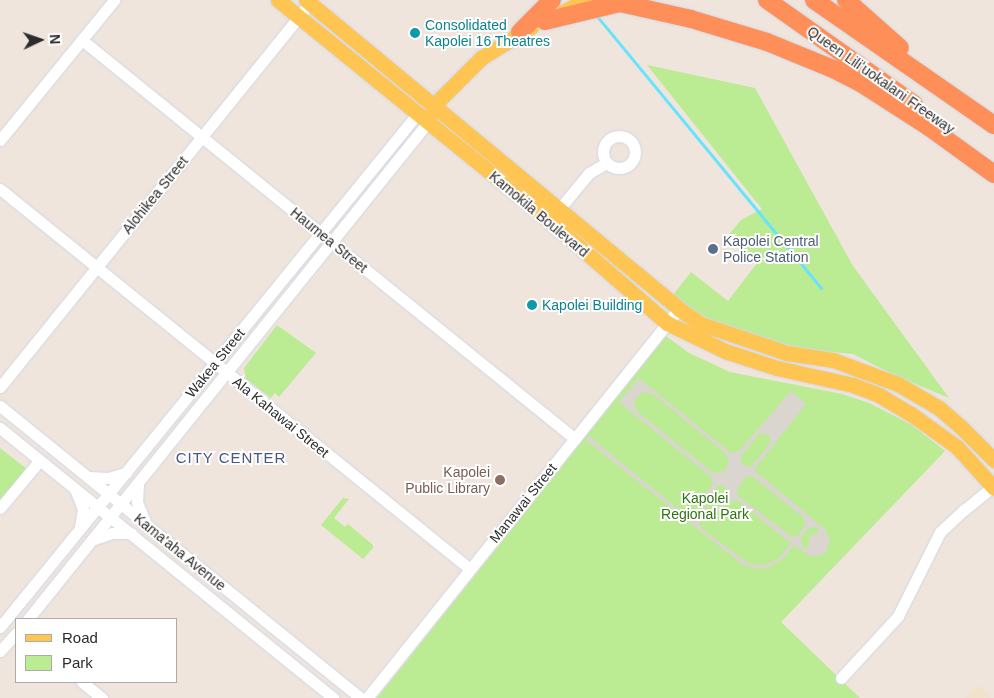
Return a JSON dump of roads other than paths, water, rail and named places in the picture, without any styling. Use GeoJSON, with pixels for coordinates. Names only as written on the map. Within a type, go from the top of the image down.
{"type":"FeatureCollection","features":[{"type":"Feature","properties":{"kind":"highway"},"geometry":{"type":"LineString","coordinates":[[520,32],[552,0]]}},
{"type":"Feature","properties":{"kind":"highway"},"geometry":{"type":"LineString","coordinates":[[660,0],[691,19]]}},
{"type":"Feature","properties":{"kind":"highway","name":"Queen Liliʻuokalani Freeway"},"geometry":{"type":"LineString","coordinates":[[767,0],[994,162]]}},
{"type":"Feature","properties":{"kind":"highway","name":"Queen Liliʻuokalani Freeway"},"geometry":{"type":"LineString","coordinates":[[814,0],[994,125]]}},
{"type":"Feature","properties":{"kind":"highway"},"geometry":{"type":"LineString","coordinates":[[824,0],[875,44]]}},
{"type":"Feature","properties":{"kind":"highway"},"geometry":{"type":"LineString","coordinates":[[846,0],[889,40],[994,115]]}},
{"type":"Feature","properties":{"kind":"highway"},"geometry":{"type":"LineString","coordinates":[[545,21],[620,3],[691,19],[767,42],[818,62],[862,84],[929,127],[994,174]]}},
{"type":"Feature","properties":{"kind":"main road","name":"Kamokila Boulevard"},"geometry":{"type":"LineString","coordinates":[[278,0],[550,221],[667,323],[725,351],[777,368],[853,386],[879,395],[911,414],[956,447],[994,487]]}},
{"type":"Feature","properties":{"kind":"main road","name":"Wakea Street"},"geometry":{"type":"LineString","coordinates":[[423,118],[481,58],[520,32],[587,0]]}},
{"type":"Feature","properties":{"kind":"main road","name":"Kamokila Boulevard"},"geometry":{"type":"LineString","coordinates":[[308,2],[679,308],[701,324],[787,353],[833,360],[878,376],[916,393],[940,408],[994,460]]}},
{"type":"Feature","properties":{"kind":"street"},"geometry":{"type":"LineString","coordinates":[[0,140],[114,0]]}},
{"type":"Feature","properties":{"kind":"street","name":"Alohikea Street"},"geometry":{"type":"LineString","coordinates":[[0,387],[300,17],[308,2]]}},
{"type":"Feature","properties":{"kind":"street","name":"Haumea Street"},"geometry":{"type":"LineString","coordinates":[[82,40],[575,440]]}},
{"type":"Feature","properties":{"kind":"street","name":"Wakea Street"},"geometry":{"type":"LineString","coordinates":[[2,621],[99,507],[320,233],[423,118]]}},
{"type":"Feature","properties":{"kind":"street","name":"Wakea Street"},"geometry":{"type":"LineString","coordinates":[[29,618],[333,243],[423,118]]}},
{"type":"Feature","properties":{"kind":"street"},"geometry":{"type":"LineString","coordinates":[[550,221],[589,173],[606,163]]}},
{"type":"Feature","properties":{"kind":"street","name":"Ala Kahawai Street"},"geometry":{"type":"LineString","coordinates":[[0,190],[470,569]]}},
{"type":"Feature","properties":{"kind":"street","name":"Manawai Street"},"geometry":{"type":"LineString","coordinates":[[367,698],[679,308]]}},
{"type":"Feature","properties":{"kind":"street","name":"Kama'aha Avenue"},"geometry":{"type":"LineString","coordinates":[[0,406],[361,698]]}},
{"type":"Feature","properties":{"kind":"street","name":"Kama'aha Avenue"},"geometry":{"type":"LineString","coordinates":[[0,428],[334,698]]}},
{"type":"Feature","properties":{"kind":"street"},"geometry":{"type":"LineString","coordinates":[[0,508],[40,460]]}},
{"type":"Feature","properties":{"kind":"street"},"geometry":{"type":"LineString","coordinates":[[88,477],[108,478],[126,473]]}},
{"type":"Feature","properties":{"kind":"street"},"geometry":{"type":"LineString","coordinates":[[138,484],[137,502],[145,524]]}},
{"type":"Feature","properties":{"kind":"street"},"geometry":{"type":"LineString","coordinates":[[841,678],[898,616],[940,532],[964,510],[994,487]]}},
{"type":"Feature","properties":{"kind":"street"},"geometry":{"type":"LineString","coordinates":[[75,488],[83,509],[83,520],[78,532]]}},
{"type":"Feature","properties":{"kind":"street"},"geometry":{"type":"LineString","coordinates":[[93,540],[112,533],[131,534]]}},
{"type":"Feature","properties":{"kind":"street"},"geometry":{"type":"LineString","coordinates":[[2,621],[15,628]]}},
{"type":"Feature","properties":{"kind":"street"},"geometry":{"type":"LineString","coordinates":[[0,651],[15,634]]}},
{"type":"Feature","properties":{"kind":"street"},"geometry":{"type":"LineString","coordinates":[[83,683],[102,698]]}},
{"type":"Feature","properties":{"kind":"waterway"},"geometry":{"type":"LineString","coordinates":[[598,17],[821,288]]}},
{"type":"Feature","properties":{"kind":"place","name":"Consolidated Kapolei 16 Theatres"},"geometry":{"type":"Point","coordinates":[415,33]}},
{"type":"Feature","properties":{"kind":"place","name":"Kapolei Central Police Station"},"geometry":{"type":"Point","coordinates":[713,249]}},
{"type":"Feature","properties":{"kind":"place","name":"Kapolei Building"},"geometry":{"type":"Point","coordinates":[532,305]}},
{"type":"Feature","properties":{"kind":"place","name":"Kapolei Public Library"},"geometry":{"type":"Point","coordinates":[500,480]}},
{"type":"Feature","properties":{"kind":"district","name":"CITY CENTER"},"geometry":{"type":"Point","coordinates":[231,458]}},
{"type":"Feature","properties":{"kind":"park label","name":"Kapolei Regional Park"},"geometry":{"type":"Point","coordinates":[705,506]}}]}
